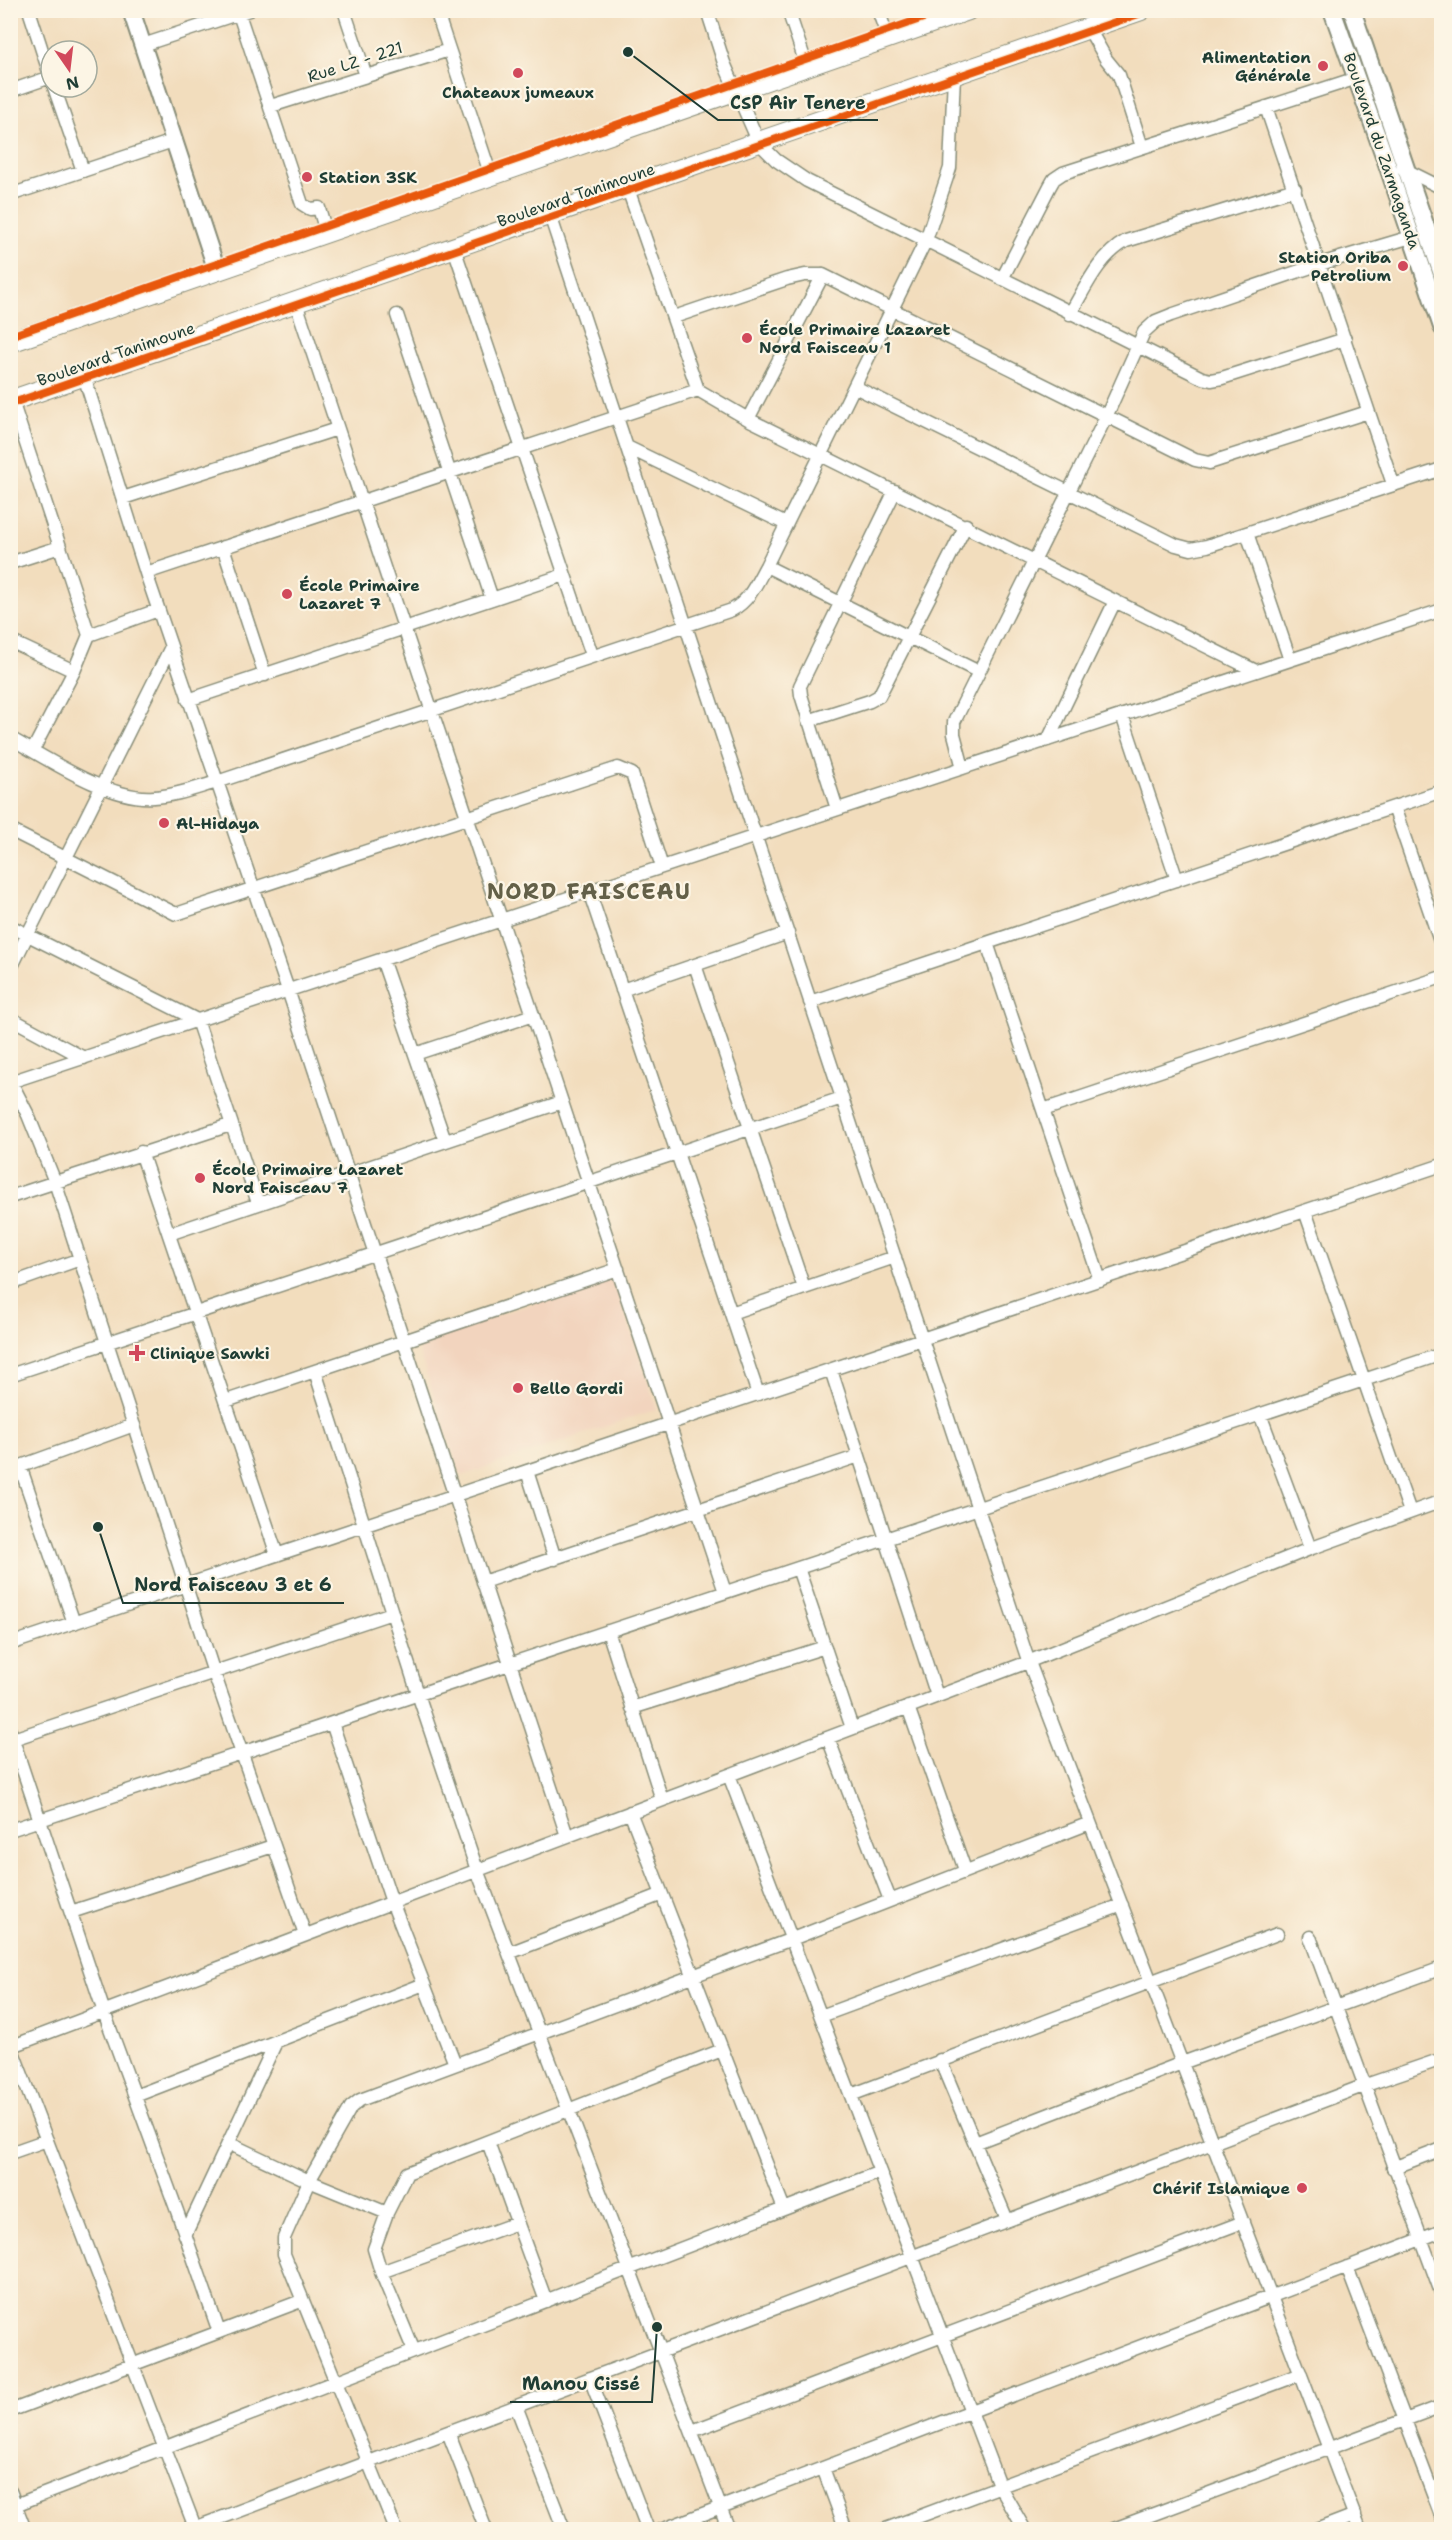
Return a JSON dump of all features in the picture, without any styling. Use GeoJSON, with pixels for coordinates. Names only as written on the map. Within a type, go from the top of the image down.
{"type":"FeatureCollection","features":[{"type":"Feature","properties":{"kind":"main road"},"geometry":{"type":"LineString","coordinates":[[131,10],[176,140],[217,271]]}},
{"type":"Feature","properties":{"kind":"main road","name":"Boulevard Tanimoune"},"geometry":{"type":"LineString","coordinates":[[11,401],[1141,10]]}},
{"type":"Feature","properties":{"kind":"main road","name":"Boulevard du Zarmaganda"},"geometry":{"type":"LineString","coordinates":[[1332,10],[1442,327]]}},
{"type":"Feature","properties":{"kind":"main road","name":"Boulevard du Zarmaganda"},"geometry":{"type":"LineString","coordinates":[[1352,10],[1442,274]]}},
{"type":"Feature","properties":{"kind":"main road"},"geometry":{"type":"LineString","coordinates":[[10,342],[967,11]]}},
{"type":"Feature","properties":{"kind":"street"},"geometry":{"type":"LineString","coordinates":[[29,10],[39,41]]}},
{"type":"Feature","properties":{"kind":"street"},"geometry":{"type":"LineString","coordinates":[[344,10],[366,76]]}},
{"type":"Feature","properties":{"kind":"street"},"geometry":{"type":"LineString","coordinates":[[436,10],[491,176]]}},
{"type":"Feature","properties":{"kind":"street"},"geometry":{"type":"LineString","coordinates":[[707,10],[736,92],[759,143],[790,171],[1070,314],[1202,378],[1211,380],[1345,339]]}},
{"type":"Feature","properties":{"kind":"street"},"geometry":{"type":"LineString","coordinates":[[788,10],[807,67]]}},
{"type":"Feature","properties":{"kind":"street"},"geometry":{"type":"LineString","coordinates":[[878,10],[888,38]]}},
{"type":"Feature","properties":{"kind":"street"},"geometry":{"type":"LineString","coordinates":[[143,45],[244,12],[302,204],[310,209],[320,208],[326,232]]}},
{"type":"Feature","properties":{"kind":"street"},"geometry":{"type":"LineString","coordinates":[[1089,29],[1106,59],[1119,75],[1142,147]]}},
{"type":"Feature","properties":{"kind":"street","name":"Rue LZ - 221"},"geometry":{"type":"LineString","coordinates":[[271,106],[449,50]]}},
{"type":"Feature","properties":{"kind":"street"},"geometry":{"type":"LineString","coordinates":[[10,738],[101,787],[152,798],[170,795],[217,782],[732,610],[743,604],[766,566],[926,240],[950,168],[954,75]]}},
{"type":"Feature","properties":{"kind":"street"},"geometry":{"type":"LineString","coordinates":[[1002,279],[1054,179],[1063,173],[1357,78]]}},
{"type":"Feature","properties":{"kind":"street"},"geometry":{"type":"LineString","coordinates":[[10,91],[39,82]]}},
{"type":"Feature","properties":{"kind":"street"},"geometry":{"type":"LineString","coordinates":[[58,99],[82,171]]}},
{"type":"Feature","properties":{"kind":"street"},"geometry":{"type":"LineString","coordinates":[[1266,107],[1393,484]]}},
{"type":"Feature","properties":{"kind":"street"},"geometry":{"type":"LineString","coordinates":[[10,195],[176,140]]}},
{"type":"Feature","properties":{"kind":"street"},"geometry":{"type":"LineString","coordinates":[[1386,161],[1442,188]]}},
{"type":"Feature","properties":{"kind":"street"},"geometry":{"type":"LineString","coordinates":[[628,189],[698,390],[748,418],[1256,671]]}},
{"type":"Feature","properties":{"kind":"street"},"geometry":{"type":"LineString","coordinates":[[1070,314],[1101,260],[1112,249],[1126,241],[1295,189]]}},
{"type":"Feature","properties":{"kind":"street"},"geometry":{"type":"LineString","coordinates":[[550,215],[1029,1662],[1360,2529]]}},
{"type":"Feature","properties":{"kind":"street"},"geometry":{"type":"LineString","coordinates":[[963,768],[954,734],[954,722],[1106,417],[1144,332],[1156,321],[1320,264],[1412,237]]}},
{"type":"Feature","properties":{"kind":"street"},"geometry":{"type":"LineString","coordinates":[[454,248],[592,655]]}},
{"type":"Feature","properties":{"kind":"street"},"geometry":{"type":"LineString","coordinates":[[674,317],[787,279],[805,275],[823,275],[1106,417],[1195,460],[1209,463],[1368,412]]}},
{"type":"Feature","properties":{"kind":"street"},"geometry":{"type":"LineString","coordinates":[[748,418],[823,275]]}},
{"type":"Feature","properties":{"kind":"street"},"geometry":{"type":"LineString","coordinates":[[296,303],[725,1592]]}},
{"type":"Feature","properties":{"kind":"street"},"geometry":{"type":"LineString","coordinates":[[397,315],[492,599]]}},
{"type":"Feature","properties":{"kind":"street"},"geometry":{"type":"LineString","coordinates":[[84,376],[158,610],[288,990],[567,1836]]}},
{"type":"Feature","properties":{"kind":"street"},"geometry":{"type":"LineString","coordinates":[[855,387],[1176,545],[1191,549],[1207,546],[1442,469]]}},
{"type":"Feature","properties":{"kind":"street"},"geometry":{"type":"LineString","coordinates":[[146,573],[698,390]]}},
{"type":"Feature","properties":{"kind":"street"},"geometry":{"type":"LineString","coordinates":[[11,401],[89,635],[74,671],[33,750]]}},
{"type":"Feature","properties":{"kind":"street"},"geometry":{"type":"LineString","coordinates":[[123,498],[338,429]]}},
{"type":"Feature","properties":{"kind":"street"},"geometry":{"type":"LineString","coordinates":[[627,447],[786,524]]}},
{"type":"Feature","properties":{"kind":"street"},"geometry":{"type":"LineString","coordinates":[[837,809],[801,695],[802,678],[895,491]]}},
{"type":"Feature","properties":{"kind":"street"},"geometry":{"type":"LineString","coordinates":[[808,721],[879,696],[966,525]]}},
{"type":"Feature","properties":{"kind":"street"},"geometry":{"type":"LineString","coordinates":[[1247,533],[1290,660]]}},
{"type":"Feature","properties":{"kind":"street"},"geometry":{"type":"LineString","coordinates":[[10,563],[60,547]]}},
{"type":"Feature","properties":{"kind":"street"},"geometry":{"type":"LineString","coordinates":[[223,547],[265,675]]}},
{"type":"Feature","properties":{"kind":"street"},"geometry":{"type":"LineString","coordinates":[[766,566],[979,672]]}},
{"type":"Feature","properties":{"kind":"street"},"geometry":{"type":"LineString","coordinates":[[188,700],[564,575]]}},
{"type":"Feature","properties":{"kind":"street"},"geometry":{"type":"LineString","coordinates":[[1048,740],[1115,601]]}},
{"type":"Feature","properties":{"kind":"street"},"geometry":{"type":"LineString","coordinates":[[89,635],[158,610]]}},
{"type":"Feature","properties":{"kind":"street"},"geometry":{"type":"LineString","coordinates":[[305,1935],[214,1673],[109,1342],[55,1182],[28,1115],[11,1081],[1442,610]]}},
{"type":"Feature","properties":{"kind":"street"},"geometry":{"type":"LineString","coordinates":[[10,641],[74,671]]}},
{"type":"Feature","properties":{"kind":"street"},"geometry":{"type":"LineString","coordinates":[[10,970],[171,647]]}},
{"type":"Feature","properties":{"kind":"street"},"geometry":{"type":"LineString","coordinates":[[1122,715],[1177,879]]}},
{"type":"Feature","properties":{"kind":"street"},"geometry":{"type":"LineString","coordinates":[[10,830],[176,914],[618,768],[632,774],[662,867]]}},
{"type":"Feature","properties":{"kind":"street"},"geometry":{"type":"LineString","coordinates":[[810,1002],[1442,791]]}},
{"type":"Feature","properties":{"kind":"street"},"geometry":{"type":"LineString","coordinates":[[1394,807],[1442,947]]}},
{"type":"Feature","properties":{"kind":"street"},"geometry":{"type":"LineString","coordinates":[[589,891],[758,1394]]}},
{"type":"Feature","properties":{"kind":"street"},"geometry":{"type":"LineString","coordinates":[[10,926],[197,1020],[230,1125],[258,1203]]}},
{"type":"Feature","properties":{"kind":"street"},"geometry":{"type":"LineString","coordinates":[[622,990],[788,933]]}},
{"type":"Feature","properties":{"kind":"street"},"geometry":{"type":"LineString","coordinates":[[987,943],[1100,1280]]}},
{"type":"Feature","properties":{"kind":"street"},"geometry":{"type":"LineString","coordinates":[[382,959],[445,1141]]}},
{"type":"Feature","properties":{"kind":"street"},"geometry":{"type":"LineString","coordinates":[[695,965],[804,1288]]}},
{"type":"Feature","properties":{"kind":"street"},"geometry":{"type":"LineString","coordinates":[[1043,1110],[1442,977]]}},
{"type":"Feature","properties":{"kind":"street"},"geometry":{"type":"LineString","coordinates":[[415,1054],[533,1015]]}},
{"type":"Feature","properties":{"kind":"street"},"geometry":{"type":"LineString","coordinates":[[10,1018],[84,1058]]}},
{"type":"Feature","properties":{"kind":"street"},"geometry":{"type":"LineString","coordinates":[[10,1375],[842,1098]]}},
{"type":"Feature","properties":{"kind":"street"},"geometry":{"type":"LineString","coordinates":[[169,1234],[562,1102]]}},
{"type":"Feature","properties":{"kind":"street"},"geometry":{"type":"LineString","coordinates":[[10,1197],[141,1152],[230,1125]]}},
{"type":"Feature","properties":{"kind":"street"},"geometry":{"type":"LineString","coordinates":[[141,1152],[277,1555]]}},
{"type":"Feature","properties":{"kind":"street"},"geometry":{"type":"LineString","coordinates":[[10,1644],[1442,1165]]}},
{"type":"Feature","properties":{"kind":"street"},"geometry":{"type":"LineString","coordinates":[[1305,1211],[1410,1512]]}},
{"type":"Feature","properties":{"kind":"street"},"geometry":{"type":"LineString","coordinates":[[731,1313],[895,1257]]}},
{"type":"Feature","properties":{"kind":"street"},"geometry":{"type":"LineString","coordinates":[[10,1284],[80,1259]]}},
{"type":"Feature","properties":{"kind":"street"},"geometry":{"type":"LineString","coordinates":[[226,1401],[618,1269]]}},
{"type":"Feature","properties":{"kind":"street"},"geometry":{"type":"LineString","coordinates":[[10,1830],[1442,1354]]}},
{"type":"Feature","properties":{"kind":"street"},"geometry":{"type":"LineString","coordinates":[[831,1370],[937,1696]]}},
{"type":"Feature","properties":{"kind":"street"},"geometry":{"type":"LineString","coordinates":[[315,1371],[477,1870],[729,2529]]}},
{"type":"Feature","properties":{"kind":"street"},"geometry":{"type":"LineString","coordinates":[[1260,1414],[1310,1548]]}},
{"type":"Feature","properties":{"kind":"street"},"geometry":{"type":"LineString","coordinates":[[74,1623],[15,1468],[134,1425]]}},
{"type":"Feature","properties":{"kind":"street"},"geometry":{"type":"LineString","coordinates":[[483,1582],[859,1456]]}},
{"type":"Feature","properties":{"kind":"street"},"geometry":{"type":"LineString","coordinates":[[527,1471],[555,1559]]}},
{"type":"Feature","properties":{"kind":"street"},"geometry":{"type":"LineString","coordinates":[[1442,1501],[1310,1548],[1029,1662],[11,2046],[193,2529],[1363,2086],[1442,2060]]}},
{"type":"Feature","properties":{"kind":"street"},"geometry":{"type":"LineString","coordinates":[[798,1568],[852,1728]]}},
{"type":"Feature","properties":{"kind":"street"},"geometry":{"type":"LineString","coordinates":[[219,2332],[104,2012],[12,1735],[214,1673],[392,1613]]}},
{"type":"Feature","properties":{"kind":"street"},"geometry":{"type":"LineString","coordinates":[[608,1631],[662,1800]]}},
{"type":"Feature","properties":{"kind":"street"},"geometry":{"type":"LineString","coordinates":[[633,1708],[825,1647]]}},
{"type":"Feature","properties":{"kind":"street"},"geometry":{"type":"LineString","coordinates":[[908,1707],[965,1870]]}},
{"type":"Feature","properties":{"kind":"street"},"geometry":{"type":"LineString","coordinates":[[332,1723],[392,1902],[455,2064]]}},
{"type":"Feature","properties":{"kind":"street"},"geometry":{"type":"LineString","coordinates":[[828,1738],[890,1900]]}},
{"type":"Feature","properties":{"kind":"street"},"geometry":{"type":"LineString","coordinates":[[729,1775],[999,2486],[1025,2529]]}},
{"type":"Feature","properties":{"kind":"street"},"geometry":{"type":"LineString","coordinates":[[630,1812],[660,1895],[784,2209]]}},
{"type":"Feature","properties":{"kind":"street"},"geometry":{"type":"LineString","coordinates":[[396,2529],[301,2301],[283,2247],[284,2238],[309,2181],[355,2103],[539,2032],[792,1939],[1090,1823]]}},
{"type":"Feature","properties":{"kind":"street"},"geometry":{"type":"LineString","coordinates":[[71,1912],[273,1846]]}},
{"type":"Feature","properties":{"kind":"street"},"geometry":{"type":"LineString","coordinates":[[509,1953],[660,1895]]}},
{"type":"Feature","properties":{"kind":"street"},"geometry":{"type":"LineString","coordinates":[[821,2016],[1122,1905]]}},
{"type":"Feature","properties":{"kind":"street"},"geometry":{"type":"LineString","coordinates":[[851,2096],[940,2060],[1276,1934]]}},
{"type":"Feature","properties":{"kind":"street"},"geometry":{"type":"LineString","coordinates":[[1310,1937],[1393,2168],[1442,2295]]}},
{"type":"Feature","properties":{"kind":"street"},"geometry":{"type":"LineString","coordinates":[[975,2143],[1334,2006],[1442,1968]]}},
{"type":"Feature","properties":{"kind":"street"},"geometry":{"type":"LineString","coordinates":[[135,2096],[424,1984]]}},
{"type":"Feature","properties":{"kind":"street"},"geometry":{"type":"LineString","coordinates":[[185,2235],[276,2042]]}},
{"type":"Feature","properties":{"kind":"street"},"geometry":{"type":"LineString","coordinates":[[414,2351],[381,2272],[374,2249],[387,2212],[407,2173],[722,2050]]}},
{"type":"Feature","properties":{"kind":"street"},"geometry":{"type":"LineString","coordinates":[[940,2060],[1007,2220]]}},
{"type":"Feature","properties":{"kind":"street"},"geometry":{"type":"LineString","coordinates":[[10,2153],[47,2139]]}},
{"type":"Feature","properties":{"kind":"street"},"geometry":{"type":"LineString","coordinates":[[488,2142],[546,2301]]}},
{"type":"Feature","properties":{"kind":"street"},"geometry":{"type":"LineString","coordinates":[[228,2143],[309,2181],[387,2212]]}},
{"type":"Feature","properties":{"kind":"street"},"geometry":{"type":"LineString","coordinates":[[1393,2168],[1442,2149]]}},
{"type":"Feature","properties":{"kind":"street"},"geometry":{"type":"LineString","coordinates":[[13,2506],[880,2172]]}},
{"type":"Feature","properties":{"kind":"street"},"geometry":{"type":"LineString","coordinates":[[692,2431],[1243,2222]]}},
{"type":"Feature","properties":{"kind":"street"},"geometry":{"type":"LineString","coordinates":[[381,2272],[518,2223]]}},
{"type":"Feature","properties":{"kind":"street"},"geometry":{"type":"LineString","coordinates":[[661,2529],[1442,2231]]}},
{"type":"Feature","properties":{"kind":"street"},"geometry":{"type":"LineString","coordinates":[[1347,2267],[1442,2518]]}},
{"type":"Feature","properties":{"kind":"street"},"geometry":{"type":"LineString","coordinates":[[10,2411],[301,2301]]}},
{"type":"Feature","properties":{"kind":"street"},"geometry":{"type":"LineString","coordinates":[[883,2529],[1301,2374]]}},
{"type":"Feature","properties":{"kind":"street"},"geometry":{"type":"LineString","coordinates":[[590,2378],[648,2529]]}},
{"type":"Feature","properties":{"kind":"street"},"geometry":{"type":"LineString","coordinates":[[516,2406],[564,2529]]}},
{"type":"Feature","properties":{"kind":"street"},"geometry":{"type":"LineString","coordinates":[[1116,2529],[1442,2406]]}},
{"type":"Feature","properties":{"kind":"street"},"geometry":{"type":"LineString","coordinates":[[448,2432],[486,2529]]}},
{"type":"Feature","properties":{"kind":"street"},"geometry":{"type":"LineString","coordinates":[[823,2468],[846,2529]]}},
{"type":"Feature","properties":{"kind":"street"},"geometry":{"type":"LineString","coordinates":[[10,2491],[13,2506],[25,2529]]}},
{"type":"Feature","properties":{"kind":"street"},"geometry":{"type":"LineString","coordinates":[[1316,2529],[1355,2515]]}},
{"type":"Feature","properties":{"kind":"shaded area"},"geometry":{"type":"Polygon","coordinates":[[[612,1277],[657,1409],[461,1476],[416,1343],[612,1277]]]}},
{"type":"Feature","properties":{"kind":"cycle path"},"geometry":{"type":"LineString","coordinates":[[10,336],[946,10]]}},
{"type":"Feature","properties":{"kind":"cycle path"},"geometry":{"type":"LineString","coordinates":[[10,404],[1150,10]]}},
{"type":"Feature","properties":{"kind":"place","name":"CSP Air Tenere"},"geometry":{"type":"Point","coordinates":[628,52]}},
{"type":"Feature","properties":{"kind":"place","name":"Alimentation Générale"},"geometry":{"type":"Point","coordinates":[1323,66]}},
{"type":"Feature","properties":{"kind":"place","name":"Chateaux jumeaux"},"geometry":{"type":"Point","coordinates":[518,73]}},
{"type":"Feature","properties":{"kind":"place","name":"Station 3SK"},"geometry":{"type":"Point","coordinates":[307,177]}},
{"type":"Feature","properties":{"kind":"place","name":"Station Oriba Petrolium"},"geometry":{"type":"Point","coordinates":[1403,266]}},
{"type":"Feature","properties":{"kind":"place","name":"École Primaire Lazaret Nord Faisceau 1"},"geometry":{"type":"Point","coordinates":[747,338]}},
{"type":"Feature","properties":{"kind":"place","name":"École Primaire Lazaret 7"},"geometry":{"type":"Point","coordinates":[287,594]}},
{"type":"Feature","properties":{"kind":"place","name":"Al-Hidaya"},"geometry":{"type":"Point","coordinates":[164,823]}},
{"type":"Feature","properties":{"kind":"place","name":"École Primaire Lazaret Nord Faisceau 7"},"geometry":{"type":"Point","coordinates":[200,1178]}},
{"type":"Feature","properties":{"kind":"place","name":"Clinique Sawki"},"geometry":{"type":"Point","coordinates":[137,1353]}},
{"type":"Feature","properties":{"kind":"place","name":"Bello Gordi"},"geometry":{"type":"Point","coordinates":[518,1388]}},
{"type":"Feature","properties":{"kind":"place","name":"Nord Faisceau 3 et 6"},"geometry":{"type":"Point","coordinates":[98,1527]}},
{"type":"Feature","properties":{"kind":"place","name":"Chérif Islamique"},"geometry":{"type":"Point","coordinates":[1302,2188]}},
{"type":"Feature","properties":{"kind":"place","name":"Manou Cissé"},"geometry":{"type":"Point","coordinates":[657,2327]}},
{"type":"Feature","properties":{"kind":"district","name":"NORD FAISCEAU"},"geometry":{"type":"Point","coordinates":[589,891]}}]}
